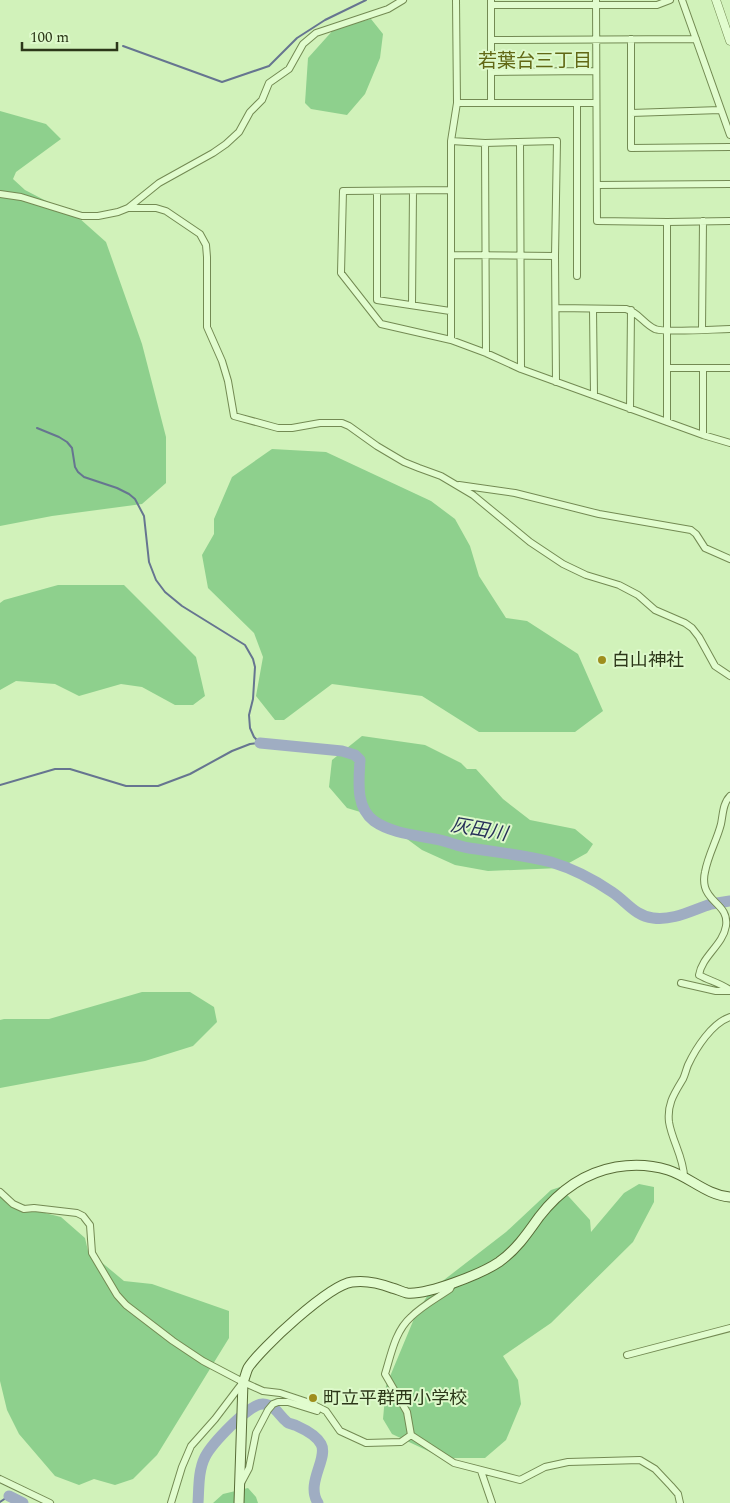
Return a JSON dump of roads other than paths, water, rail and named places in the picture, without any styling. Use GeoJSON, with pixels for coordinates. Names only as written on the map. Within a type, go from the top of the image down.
{"type":"FeatureCollection","features":[{"type":"Feature","properties":{"kind":"main road"},"geometry":{"type":"LineString","coordinates":[[239,1503],[243,1382],[248,1369],[289,1325],[340,1286],[349,1282],[369,1281],[406,1292],[422,1292],[470,1276],[498,1262],[524,1238],[565,1189],[587,1176],[603,1170],[633,1165],[669,1170],[702,1188],[730,1197]]}},
{"type":"Feature","properties":{"kind":"street"},"geometry":{"type":"LineString","coordinates":[[0,194],[21,198],[82,216],[98,216],[128,208],[159,183],[213,153],[239,132],[250,112],[262,100],[269,83],[289,69],[302,44],[316,33],[388,9],[403,0]]}},
{"type":"Feature","properties":{"kind":"street"},"geometry":{"type":"LineString","coordinates":[[452,340],[450,311],[451,141],[457,103],[456,0]]}},
{"type":"Feature","properties":{"kind":"street"},"geometry":{"type":"LineString","coordinates":[[492,103],[491,2],[596,2],[657,5],[670,0]]}},
{"type":"Feature","properties":{"kind":"street"},"geometry":{"type":"LineString","coordinates":[[682,0],[730,135]]}},
{"type":"Feature","properties":{"kind":"street"},"geometry":{"type":"LineString","coordinates":[[716,0],[730,40]]}},
{"type":"Feature","properties":{"kind":"street"},"geometry":{"type":"LineString","coordinates":[[596,2],[597,221],[667,222],[730,220]]}},
{"type":"Feature","properties":{"kind":"street"},"geometry":{"type":"LineString","coordinates":[[631,39],[631,148],[730,147]]}},
{"type":"Feature","properties":{"kind":"street"},"geometry":{"type":"LineString","coordinates":[[491,40],[696,39]]}},
{"type":"Feature","properties":{"kind":"street"},"geometry":{"type":"LineString","coordinates":[[491,72],[596,71]]}},
{"type":"Feature","properties":{"kind":"street"},"geometry":{"type":"LineString","coordinates":[[457,103],[596,103]]}},
{"type":"Feature","properties":{"kind":"street"},"geometry":{"type":"LineString","coordinates":[[577,104],[577,276]]}},
{"type":"Feature","properties":{"kind":"street"},"geometry":{"type":"LineString","coordinates":[[632,113],[720,110]]}},
{"type":"Feature","properties":{"kind":"street"},"geometry":{"type":"LineString","coordinates":[[451,141],[485,143],[557,141],[555,256],[556,382]]}},
{"type":"Feature","properties":{"kind":"street"},"geometry":{"type":"LineString","coordinates":[[520,142],[521,369]]}},
{"type":"Feature","properties":{"kind":"street"},"geometry":{"type":"LineString","coordinates":[[485,143],[486,353]]}},
{"type":"Feature","properties":{"kind":"street"},"geometry":{"type":"LineString","coordinates":[[597,185],[730,184]]}},
{"type":"Feature","properties":{"kind":"street"},"geometry":{"type":"LineString","coordinates":[[451,190],[343,191],[342,273],[382,324],[452,340],[556,382],[730,443]]}},
{"type":"Feature","properties":{"kind":"street"},"geometry":{"type":"LineString","coordinates":[[377,191],[377,300],[450,311]]}},
{"type":"Feature","properties":{"kind":"street"},"geometry":{"type":"LineString","coordinates":[[412,305],[413,191]]}},
{"type":"Feature","properties":{"kind":"street"},"geometry":{"type":"LineString","coordinates":[[128,208],[156,208],[166,211],[200,234],[206,245],[207,327],[222,360],[234,416],[278,428],[292,428],[320,423],[342,423],[350,426],[377,446],[404,462],[441,476],[473,494],[530,542],[563,564],[586,575],[619,585],[638,595],[655,610],[686,623],[692,628],[715,666],[730,676]]}},
{"type":"Feature","properties":{"kind":"street"},"geometry":{"type":"LineString","coordinates":[[702,221],[702,330]]}},
{"type":"Feature","properties":{"kind":"street"},"geometry":{"type":"LineString","coordinates":[[667,222],[667,422]]}},
{"type":"Feature","properties":{"kind":"street"},"geometry":{"type":"LineString","coordinates":[[451,256],[555,256]]}},
{"type":"Feature","properties":{"kind":"street"},"geometry":{"type":"LineString","coordinates":[[556,308],[630,310],[656,330],[730,329]]}},
{"type":"Feature","properties":{"kind":"street"},"geometry":{"type":"LineString","coordinates":[[593,309],[594,395]]}},
{"type":"Feature","properties":{"kind":"street"},"geometry":{"type":"LineString","coordinates":[[630,310],[630,409]]}},
{"type":"Feature","properties":{"kind":"street"},"geometry":{"type":"LineString","coordinates":[[667,368],[730,368]]}},
{"type":"Feature","properties":{"kind":"street"},"geometry":{"type":"LineString","coordinates":[[703,368],[703,435]]}},
{"type":"Feature","properties":{"kind":"street"},"geometry":{"type":"LineString","coordinates":[[455,484],[515,493],[600,514],[691,530],[705,548],[730,559]]}},
{"type":"Feature","properties":{"kind":"street"},"geometry":{"type":"LineString","coordinates":[[730,796],[726,800],[720,826],[705,872],[705,886],[708,893],[726,915],[726,927],[722,937],[700,966],[699,976],[722,984],[730,990]]}},
{"type":"Feature","properties":{"kind":"street"},"geometry":{"type":"LineString","coordinates":[[681,983],[716,991],[730,990]]}},
{"type":"Feature","properties":{"kind":"street"},"geometry":{"type":"LineString","coordinates":[[684,1178],[684,1167],[669,1123],[669,1108],[675,1091],[684,1078],[699,1044],[721,1020],[730,1017]]}},
{"type":"Feature","properties":{"kind":"street"},"geometry":{"type":"LineString","coordinates":[[0,1192],[13,1204],[24,1209],[34,1208],[77,1213],[83,1216],[90,1225],[92,1253],[117,1295],[126,1305],[173,1342],[195,1356],[263,1391],[280,1393],[310,1403],[326,1411],[340,1431],[366,1443],[401,1442],[411,1436]]}},
{"type":"Feature","properties":{"kind":"street"},"geometry":{"type":"LineString","coordinates":[[453,1282],[450,1289],[405,1323],[394,1342],[385,1374],[407,1412],[411,1436],[454,1463],[520,1480],[545,1467],[568,1462],[640,1460],[655,1469],[671,1486],[678,1494],[680,1503]]}},
{"type":"Feature","properties":{"kind":"street"},"geometry":{"type":"LineString","coordinates":[[627,1355],[730,1328]]}},
{"type":"Feature","properties":{"kind":"street"},"geometry":{"type":"LineString","coordinates":[[171,1503],[182,1467],[191,1446],[215,1419],[243,1382]]}},
{"type":"Feature","properties":{"kind":"street"},"geometry":{"type":"LineString","coordinates":[[240,1484],[249,1468],[256,1433],[273,1404],[288,1402],[312,1408],[330,1416]]}},
{"type":"Feature","properties":{"kind":"street"},"geometry":{"type":"LineString","coordinates":[[481,1471],[492,1503]]}},
{"type":"Feature","properties":{"kind":"street"},"geometry":{"type":"LineString","coordinates":[[0,1479],[50,1503]]}},
{"type":"Feature","properties":{"kind":"waterway"},"geometry":{"type":"LineString","coordinates":[[123,46],[222,82],[269,66],[297,38],[325,20],[366,0]]}},
{"type":"Feature","properties":{"kind":"waterway"},"geometry":{"type":"LineString","coordinates":[[37,428],[67,442],[72,448],[75,467],[84,477],[117,488],[135,499],[144,516],[149,562],[156,580],[165,592],[182,606],[245,645],[255,667],[253,699],[249,715],[250,728],[254,737],[260,743]]}},
{"type":"Feature","properties":{"kind":"waterway"},"geometry":{"type":"LineString","coordinates":[[0,785],[55,769],[70,769],[126,786],[158,786],[190,774],[232,751],[258,743]]}},
{"type":"Feature","properties":{"kind":"waterway","name":"灰田川"},"geometry":{"type":"LineString","coordinates":[[260,743],[342,751],[355,755],[360,760],[359,793],[361,801],[368,815],[381,825],[403,833],[465,847],[551,862],[575,871],[598,883],[636,912],[647,917],[668,918],[711,904],[730,901]]}},
{"type":"Feature","properties":{"kind":"waterway"},"geometry":{"type":"LineString","coordinates":[[198,1503],[199,1480],[205,1457],[222,1435],[240,1417],[257,1405],[263,1404],[274,1408],[288,1423],[310,1433],[321,1444],[323,1450],[314,1487],[318,1503]]}},
{"type":"Feature","properties":{"kind":"waterway"},"geometry":{"type":"LineString","coordinates":[[0,1502],[9,1496]]}},
{"type":"Feature","properties":{"kind":"waterway"},"geometry":{"type":"LineString","coordinates":[[9,1496],[23,1503]]}},
{"type":"Feature","properties":{"kind":"place","name":"白山神社"},"geometry":{"type":"Point","coordinates":[602,660]}},
{"type":"Feature","properties":{"kind":"place","name":"町立平群西小学校"},"geometry":{"type":"Point","coordinates":[313,1398]}},
{"type":"Feature","properties":{"kind":"district","name":"若葉台三丁目"},"geometry":{"type":"Point","coordinates":[535,61]}}]}
